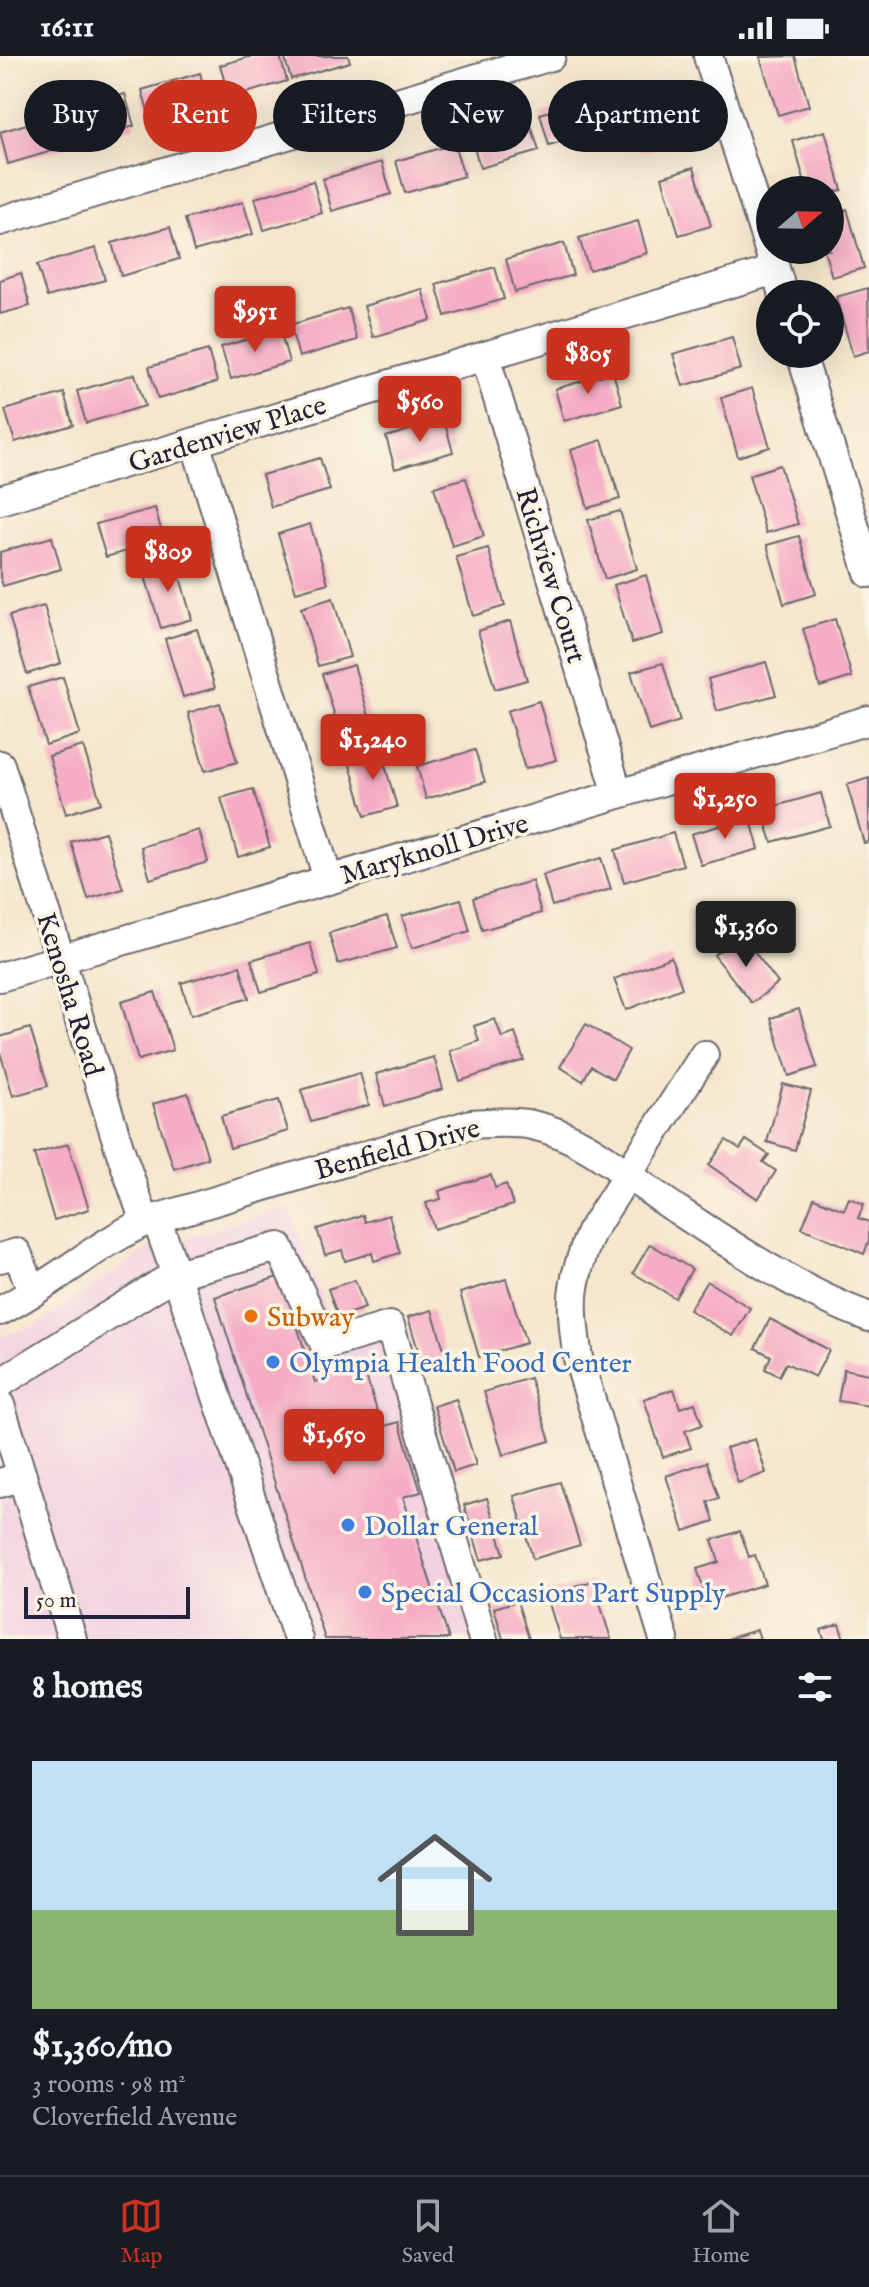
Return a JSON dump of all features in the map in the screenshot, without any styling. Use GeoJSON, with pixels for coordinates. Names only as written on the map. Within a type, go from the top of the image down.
{"type":"FeatureCollection","features":[{"type":"Feature","properties":{"kind":"street"},"geometry":{"type":"LineString","coordinates":[[0,221],[551,56]]}},
{"type":"Feature","properties":{"kind":"street"},"geometry":{"type":"LineString","coordinates":[[708,56],[778,280]]}},
{"type":"Feature","properties":{"kind":"street","name":"Gardenview Place"},"geometry":{"type":"LineString","coordinates":[[0,500],[485,356],[756,288]]}},
{"type":"Feature","properties":{"kind":"street","name":"Richview Court"},"geometry":{"type":"LineString","coordinates":[[485,356],[618,794]]}},
{"type":"Feature","properties":{"kind":"street"},"geometry":{"type":"LineString","coordinates":[[805,368],[869,573]]}},
{"type":"Feature","properties":{"kind":"street"},"geometry":{"type":"LineString","coordinates":[[195,442],[328,879]]}},
{"type":"Feature","properties":{"kind":"street","name":"Maryknoll Drive"},"geometry":{"type":"LineString","coordinates":[[0,977],[869,720]]}},
{"type":"Feature","properties":{"kind":"street","name":"Kenosha Road"},"geometry":{"type":"LineString","coordinates":[[0,765],[120,1150],[176,1274],[298,1639]]}},
{"type":"Feature","properties":{"kind":"street"},"geometry":{"type":"LineString","coordinates":[[664,1639],[587,1392],[571,1315],[573,1287],[591,1232],[704,1055]]}},
{"type":"Feature","properties":{"kind":"street","name":"Benfield Drive"},"geometry":{"type":"LineString","coordinates":[[0,1311],[125,1232],[151,1220],[471,1124],[502,1122],[531,1125],[559,1133],[786,1278],[869,1317]]}},
{"type":"Feature","properties":{"kind":"street"},"geometry":{"type":"LineString","coordinates":[[0,1383],[176,1274],[279,1247],[325,1345],[390,1326],[483,1639]]}},
{"type":"Feature","properties":{"kind":"street"},"geometry":{"type":"LineString","coordinates":[[0,1258],[17,1253],[33,1292]]}},
{"type":"Feature","properties":{"kind":"street"},"geometry":{"type":"LineString","coordinates":[[0,1405],[11,1480],[72,1639]]}},
{"type":"Feature","properties":{"kind":"shaded area"},"geometry":{"type":"Polygon","coordinates":[[[289,1207],[333,1329],[397,1312],[498,1639],[0,1639],[0,1337],[37,1325],[149,1248],[289,1207]]]}},
{"type":"Feature","properties":{"kind":"building"},"geometry":{"type":"Polygon","coordinates":[[[253,56],[280,56],[287,80],[273,80],[273,85],[257,90],[257,80],[224,80],[220,65],[253,56]]]}},
{"type":"Feature","properties":{"kind":"building"},"geometry":{"type":"Polygon","coordinates":[[[284,56],[348,56],[350,62],[291,79],[284,56]]]}},
{"type":"Feature","properties":{"kind":"building"},"geometry":{"type":"Polygon","coordinates":[[[795,56],[809,106],[778,115],[760,57],[795,56]]]}},
{"type":"Feature","properties":{"kind":"building"},"geometry":{"type":"Polygon","coordinates":[[[200,73],[202,80],[176,80],[200,73]]]}},
{"type":"Feature","properties":{"kind":"building"},"geometry":{"type":"Polygon","coordinates":[[[127,101],[134,126],[127,128],[127,101]]]}},
{"type":"Feature","properties":{"kind":"building"},"geometry":{"type":"Polygon","coordinates":[[[548,112],[548,142],[540,114],[548,112]]]}},
{"type":"Feature","properties":{"kind":"building"},"geometry":{"type":"Polygon","coordinates":[[[24,125],[24,152],[49,152],[8,164],[0,132],[24,125]]]}},
{"type":"Feature","properties":{"kind":"building"},"geometry":{"type":"Polygon","coordinates":[[[532,129],[539,151],[480,168],[476,152],[532,152],[532,129]]]}},
{"type":"Feature","properties":{"kind":"building"},"geometry":{"type":"Polygon","coordinates":[[[825,131],[838,176],[803,176],[793,141],[825,131]]]}},
{"type":"Feature","properties":{"kind":"building"},"geometry":{"type":"Polygon","coordinates":[[[427,152],[456,152],[464,176],[405,193],[396,161],[427,152]]]}},
{"type":"Feature","properties":{"kind":"building"},"geometry":{"type":"Polygon","coordinates":[[[382,162],[391,194],[332,211],[323,179],[382,162]]]}},
{"type":"Feature","properties":{"kind":"building"},"geometry":{"type":"Polygon","coordinates":[[[694,167],[711,226],[679,235],[662,177],[694,167]]]}},
{"type":"Feature","properties":{"kind":"building"},"geometry":{"type":"Polygon","coordinates":[[[313,181],[322,213],[264,230],[255,198],[313,181]]]}},
{"type":"Feature","properties":{"kind":"building"},"geometry":{"type":"Polygon","coordinates":[[[243,202],[253,234],[194,251],[185,219],[243,202]]]}},
{"type":"Feature","properties":{"kind":"building"},"geometry":{"type":"Polygon","coordinates":[[[847,209],[864,268],[832,277],[828,264],[844,264],[844,210],[847,209]]]}},
{"type":"Feature","properties":{"kind":"building"},"geometry":{"type":"Polygon","coordinates":[[[638,221],[647,253],[589,270],[579,238],[638,221]]]}},
{"type":"Feature","properties":{"kind":"building"},"geometry":{"type":"Polygon","coordinates":[[[170,227],[179,259],[121,276],[112,243],[170,227]]]}},
{"type":"Feature","properties":{"kind":"building"},"geometry":{"type":"Polygon","coordinates":[[[564,243],[573,275],[515,292],[506,259],[564,243]]]}},
{"type":"Feature","properties":{"kind":"building"},"geometry":{"type":"Polygon","coordinates":[[[96,248],[105,280],[47,297],[37,265],[96,248]]]}},
{"type":"Feature","properties":{"kind":"building"},"geometry":{"type":"Polygon","coordinates":[[[495,267],[504,299],[445,316],[436,284],[495,267]]]}},
{"type":"Feature","properties":{"kind":"building"},"geometry":{"type":"Polygon","coordinates":[[[21,273],[30,306],[0,314],[0,280],[21,273]]]}},
{"type":"Feature","properties":{"kind":"building"},"geometry":{"type":"Polygon","coordinates":[[[868,288],[869,351],[853,356],[844,325],[844,295],[868,288]]]}},
{"type":"Feature","properties":{"kind":"building"},"geometry":{"type":"Polygon","coordinates":[[[422,289],[431,320],[373,337],[364,306],[422,289]]]}},
{"type":"Feature","properties":{"kind":"building"},"geometry":{"type":"Polygon","coordinates":[[[348,308],[357,340],[299,357],[290,325],[348,308]]]}},
{"type":"Feature","properties":{"kind":"building"},"geometry":{"type":"Polygon","coordinates":[[[280,330],[289,362],[231,379],[221,347],[280,330]]]}},
{"type":"Feature","properties":{"kind":"building"},"geometry":{"type":"Polygon","coordinates":[[[732,337],[741,369],[683,386],[673,354],[732,337]]]}},
{"type":"Feature","properties":{"kind":"building"},"geometry":{"type":"Polygon","coordinates":[[[208,350],[217,382],[158,399],[149,367],[208,350]]]}},
{"type":"Feature","properties":{"kind":"building"},"geometry":{"type":"Polygon","coordinates":[[[613,372],[622,404],[564,421],[555,389],[613,372]]]}},
{"type":"Feature","properties":{"kind":"building"},"geometry":{"type":"Polygon","coordinates":[[[135,374],[145,406],[86,423],[77,391],[135,374]]]}},
{"type":"Feature","properties":{"kind":"building"},"geometry":{"type":"Polygon","coordinates":[[[752,388],[770,447],[738,457],[721,398],[752,388]]]}},
{"type":"Feature","properties":{"kind":"building"},"geometry":{"type":"Polygon","coordinates":[[[64,393],[73,425],[15,442],[5,410],[64,393]]]}},
{"type":"Feature","properties":{"kind":"building"},"geometry":{"type":"Polygon","coordinates":[[[444,420],[453,452],[395,469],[386,437],[444,420]]]}},
{"type":"Feature","properties":{"kind":"building"},"geometry":{"type":"Polygon","coordinates":[[[602,440],[620,499],[588,508],[571,450],[602,440]]]}},
{"type":"Feature","properties":{"kind":"building"},"geometry":{"type":"Polygon","coordinates":[[[320,458],[330,490],[271,507],[262,475],[320,458]]]}},
{"type":"Feature","properties":{"kind":"building"},"geometry":{"type":"Polygon","coordinates":[[[780,465],[798,524],[766,533],[749,475],[780,465]]]}},
{"type":"Feature","properties":{"kind":"building"},"geometry":{"type":"Polygon","coordinates":[[[466,478],[484,536],[452,546],[434,487],[466,478]]]}},
{"type":"Feature","properties":{"kind":"building"},"geometry":{"type":"Polygon","coordinates":[[[155,508],[164,540],[106,557],[96,524],[155,508]]]}},
{"type":"Feature","properties":{"kind":"building"},"geometry":{"type":"Polygon","coordinates":[[[620,511],[637,569],[605,579],[588,520],[620,511]]]}},
{"type":"Feature","properties":{"kind":"building"},"geometry":{"type":"Polygon","coordinates":[[[310,524],[328,583],[296,592],[278,534],[310,524]]]}},
{"type":"Feature","properties":{"kind":"building"},"geometry":{"type":"Polygon","coordinates":[[[799,536],[816,594],[784,604],[767,545],[799,536]]]}},
{"type":"Feature","properties":{"kind":"building"},"geometry":{"type":"Polygon","coordinates":[[[52,537],[61,569],[3,586],[0,552],[52,537]]]}},
{"type":"Feature","properties":{"kind":"building"},"geometry":{"type":"Polygon","coordinates":[[[488,548],[505,606],[473,616],[456,557],[488,548]]]}},
{"type":"Feature","properties":{"kind":"building"},"geometry":{"type":"Polygon","coordinates":[[[175,560],[192,619],[161,628],[143,570],[175,560]]]}},
{"type":"Feature","properties":{"kind":"building"},"geometry":{"type":"Polygon","coordinates":[[[646,575],[663,634],[632,643],[614,585],[646,575]]]}},
{"type":"Feature","properties":{"kind":"building"},"geometry":{"type":"Polygon","coordinates":[[[333,598],[350,657],[318,666],[301,608],[333,598]]]}},
{"type":"Feature","properties":{"kind":"building"},"geometry":{"type":"Polygon","coordinates":[[[44,606],[61,663],[27,674],[9,616],[44,606]]]}},
{"type":"Feature","properties":{"kind":"building"},"geometry":{"type":"Polygon","coordinates":[[[835,619],[852,677],[820,687],[803,629],[835,619]]]}},
{"type":"Feature","properties":{"kind":"building"},"geometry":{"type":"Polygon","coordinates":[[[510,621],[527,680],[495,689],[478,631],[510,621]]]}},
{"type":"Feature","properties":{"kind":"building"},"geometry":{"type":"Polygon","coordinates":[[[197,629],[215,688],[183,697],[165,639],[197,629]]]}},
{"type":"Feature","properties":{"kind":"building"},"geometry":{"type":"Polygon","coordinates":[[[766,662],[776,695],[717,711],[708,679],[766,662]]]}},
{"type":"Feature","properties":{"kind":"building"},"geometry":{"type":"Polygon","coordinates":[[[663,663],[680,721],[649,731],[631,672],[663,663]]]}},
{"type":"Feature","properties":{"kind":"building"},"geometry":{"type":"Polygon","coordinates":[[[354,665],[371,723],[340,733],[322,674],[354,665]]]}},
{"type":"Feature","properties":{"kind":"building"},"geometry":{"type":"Polygon","coordinates":[[[63,677],[80,734],[46,745],[28,687],[63,677]]]}},
{"type":"Feature","properties":{"kind":"building"},"geometry":{"type":"Polygon","coordinates":[[[539,701],[556,760],[525,769],[507,711],[539,701]]]}},
{"type":"Feature","properties":{"kind":"building"},"geometry":{"type":"Polygon","coordinates":[[[220,703],[237,762],[205,771],[188,713],[220,703]]]}},
{"type":"Feature","properties":{"kind":"building"},"geometry":{"type":"Polygon","coordinates":[[[83,746],[101,803],[66,814],[49,756],[83,746]]]}},
{"type":"Feature","properties":{"kind":"building"},"geometry":{"type":"Polygon","coordinates":[[[380,748],[397,807],[365,816],[348,758],[380,748]]]}},
{"type":"Feature","properties":{"kind":"building"},"geometry":{"type":"Polygon","coordinates":[[[475,750],[485,782],[426,799],[417,766],[475,750]]]}},
{"type":"Feature","properties":{"kind":"building"},"geometry":{"type":"Polygon","coordinates":[[[869,778],[869,842],[864,843],[847,785],[869,778]]]}},
{"type":"Feature","properties":{"kind":"building"},"geometry":{"type":"Polygon","coordinates":[[[253,789],[270,847],[238,857],[221,798],[253,789]]]}},
{"type":"Feature","properties":{"kind":"building"},"geometry":{"type":"Polygon","coordinates":[[[821,793],[830,826],[772,842],[762,810],[821,793]]]}},
{"type":"Feature","properties":{"kind":"building"},"geometry":{"type":"Polygon","coordinates":[[[750,817],[759,849],[701,865],[691,834],[750,817]]]}},
{"type":"Feature","properties":{"kind":"building"},"geometry":{"type":"Polygon","coordinates":[[[199,830],[208,862],[150,879],[141,847],[199,830]]]}},
{"type":"Feature","properties":{"kind":"building"},"geometry":{"type":"Polygon","coordinates":[[[105,832],[123,889],[88,899],[71,842],[105,832]]]}},
{"type":"Feature","properties":{"kind":"building"},"geometry":{"type":"Polygon","coordinates":[[[673,833],[683,865],[624,882],[615,850],[673,833]]]}},
{"type":"Feature","properties":{"kind":"building"},"geometry":{"type":"Polygon","coordinates":[[[601,858],[611,889],[552,906],[543,875],[601,858]]]}},
{"type":"Feature","properties":{"kind":"building"},"geometry":{"type":"Polygon","coordinates":[[[532,881],[541,913],[482,930],[473,898],[532,881]]]}},
{"type":"Feature","properties":{"kind":"building"},"geometry":{"type":"Polygon","coordinates":[[[461,899],[470,931],[412,948],[402,916],[461,899]]]}},
{"type":"Feature","properties":{"kind":"building"},"geometry":{"type":"Polygon","coordinates":[[[387,916],[397,948],[338,964],[329,933],[387,916]]]}},
{"type":"Feature","properties":{"kind":"building"},"geometry":{"type":"Polygon","coordinates":[[[741,934],[778,983],[752,1003],[714,955],[741,934]]]}},
{"type":"Feature","properties":{"kind":"building"},"geometry":{"type":"Polygon","coordinates":[[[310,943],[319,975],[261,992],[251,960],[310,943]]]}},
{"type":"Feature","properties":{"kind":"building"},"geometry":{"type":"Polygon","coordinates":[[[671,957],[682,988],[626,1010],[614,979],[671,957]]]}},
{"type":"Feature","properties":{"kind":"building"},"geometry":{"type":"Polygon","coordinates":[[[240,966],[249,998],[191,1015],[181,983],[240,966]]]}},
{"type":"Feature","properties":{"kind":"building"},"geometry":{"type":"Polygon","coordinates":[[[155,992],[173,1050],[138,1060],[121,1002],[155,992]]]}},
{"type":"Feature","properties":{"kind":"building"},"geometry":{"type":"Polygon","coordinates":[[[799,1009],[817,1067],[789,1076],[771,1018],[799,1009]]]}},
{"type":"Feature","properties":{"kind":"building"},"geometry":{"type":"Polygon","coordinates":[[[495,1019],[502,1038],[515,1033],[524,1060],[460,1081],[450,1051],[479,1041],[474,1026],[495,1019]]]}},
{"type":"Feature","properties":{"kind":"building"},"geometry":{"type":"Polygon","coordinates":[[[586,1024],[629,1050],[613,1079],[591,1066],[583,1081],[560,1067],[586,1024]]]}},
{"type":"Feature","properties":{"kind":"building"},"geometry":{"type":"Polygon","coordinates":[[[30,1028],[48,1086],[13,1096],[0,1052],[0,1037],[30,1028]]]}},
{"type":"Feature","properties":{"kind":"building"},"geometry":{"type":"Polygon","coordinates":[[[434,1057],[443,1089],[385,1106],[376,1074],[434,1057]]]}},
{"type":"Feature","properties":{"kind":"building"},"geometry":{"type":"Polygon","coordinates":[[[360,1073],[369,1105],[311,1122],[301,1090],[360,1073]]]}},
{"type":"Feature","properties":{"kind":"building"},"geometry":{"type":"Polygon","coordinates":[[[783,1084],[811,1091],[795,1150],[767,1142],[783,1084]]]}},
{"type":"Feature","properties":{"kind":"building"},"geometry":{"type":"Polygon","coordinates":[[[188,1093],[208,1158],[174,1169],[153,1104],[188,1093]]]}},
{"type":"Feature","properties":{"kind":"building"},"geometry":{"type":"Polygon","coordinates":[[[279,1100],[288,1131],[230,1148],[221,1116],[279,1100]]]}},
{"type":"Feature","properties":{"kind":"building"},"geometry":{"type":"Polygon","coordinates":[[[726,1140],[740,1149],[746,1140],[769,1155],[763,1162],[776,1171],[758,1199],[709,1165],[726,1140]]]}},
{"type":"Feature","properties":{"kind":"building"},"geometry":{"type":"Polygon","coordinates":[[[68,1144],[89,1209],[54,1220],[34,1154],[68,1144]]]}},
{"type":"Feature","properties":{"kind":"building"},"geometry":{"type":"Polygon","coordinates":[[[491,1175],[495,1188],[506,1184],[513,1205],[434,1229],[426,1203],[441,1199],[439,1191],[491,1175]]]}},
{"type":"Feature","properties":{"kind":"building"},"geometry":{"type":"Polygon","coordinates":[[[814,1198],[844,1210],[849,1198],[864,1204],[858,1218],[869,1222],[869,1240],[864,1254],[802,1228],[814,1198]]]}},
{"type":"Feature","properties":{"kind":"building"},"geometry":{"type":"Polygon","coordinates":[[[363,1215],[365,1222],[389,1215],[400,1253],[374,1261],[372,1253],[345,1261],[342,1250],[325,1255],[317,1229],[363,1215]]]}},
{"type":"Feature","properties":{"kind":"building"},"geometry":{"type":"Polygon","coordinates":[[[650,1244],[692,1269],[675,1298],[633,1273],[650,1244]]]}},
{"type":"Feature","properties":{"kind":"building"},"geometry":{"type":"Polygon","coordinates":[[[281,1276],[315,1382],[363,1366],[382,1427],[399,1422],[421,1492],[403,1497],[449,1639],[325,1639],[215,1297],[281,1276]]]}},
{"type":"Feature","properties":{"kind":"building"},"geometry":{"type":"Polygon","coordinates":[[[506,1279],[526,1343],[479,1357],[460,1293],[506,1279]]]}},
{"type":"Feature","properties":{"kind":"building"},"geometry":{"type":"Polygon","coordinates":[[[355,1280],[365,1308],[338,1317],[328,1289],[355,1280]]]}},
{"type":"Feature","properties":{"kind":"building"},"geometry":{"type":"Polygon","coordinates":[[[707,1281],[750,1308],[733,1336],[689,1310],[707,1281]]]}},
{"type":"Feature","properties":{"kind":"building"},"geometry":{"type":"Polygon","coordinates":[[[432,1310],[449,1366],[425,1373],[408,1317],[432,1310]]]}},
{"type":"Feature","properties":{"kind":"building"},"geometry":{"type":"Polygon","coordinates":[[[770,1319],[829,1350],[815,1377],[786,1363],[779,1376],[765,1369],[771,1356],[755,1348],[770,1319]]]}},
{"type":"Feature","properties":{"kind":"building"},"geometry":{"type":"Polygon","coordinates":[[[844,1369],[869,1374],[869,1406],[838,1401],[844,1369]]]}},
{"type":"Feature","properties":{"kind":"building"},"geometry":{"type":"Polygon","coordinates":[[[530,1378],[550,1441],[503,1455],[484,1392],[530,1378]]]}},
{"type":"Feature","properties":{"kind":"building"},"geometry":{"type":"Polygon","coordinates":[[[674,1389],[680,1408],[695,1403],[702,1425],[685,1431],[691,1448],[663,1457],[644,1399],[674,1389]]]}},
{"type":"Feature","properties":{"kind":"building"},"geometry":{"type":"Polygon","coordinates":[[[456,1399],[476,1465],[454,1472],[434,1406],[456,1399]]]}},
{"type":"Feature","properties":{"kind":"building"},"geometry":{"type":"Polygon","coordinates":[[[755,1439],[766,1473],[738,1483],[726,1448],[755,1439]]]}},
{"type":"Feature","properties":{"kind":"building"},"geometry":{"type":"Polygon","coordinates":[[[707,1462],[719,1498],[708,1502],[714,1521],[684,1531],[666,1476],[707,1462]]]}},
{"type":"Feature","properties":{"kind":"building"},"geometry":{"type":"Polygon","coordinates":[[[560,1482],[580,1545],[533,1559],[514,1496],[560,1482]]]}},
{"type":"Feature","properties":{"kind":"building"},"geometry":{"type":"Polygon","coordinates":[[[487,1498],[504,1554],[481,1560],[464,1505],[487,1498]]]}},
{"type":"Feature","properties":{"kind":"building"},"geometry":{"type":"Polygon","coordinates":[[[740,1531],[749,1557],[755,1555],[765,1584],[708,1602],[697,1569],[719,1562],[712,1540],[740,1531]]]}},
{"type":"Feature","properties":{"kind":"building"},"geometry":{"type":"Polygon","coordinates":[[[593,1581],[611,1639],[560,1639],[546,1594],[593,1581]]]}},
{"type":"Feature","properties":{"kind":"building"},"geometry":{"type":"Polygon","coordinates":[[[517,1601],[529,1639],[503,1639],[494,1608],[517,1601]]]}},
{"type":"Feature","properties":{"kind":"building"},"geometry":{"type":"Polygon","coordinates":[[[839,1624],[844,1639],[824,1639],[821,1630],[839,1624]]]}},
{"type":"Feature","properties":{"kind":"building"},"geometry":{"type":"Polygon","coordinates":[[[757,1630],[760,1639],[730,1639],[730,1638],[757,1630]]]}},
{"type":"Feature","properties":{"kind":"place","name":"Subway"},"geometry":{"type":"Point","coordinates":[251,1316]}},
{"type":"Feature","properties":{"kind":"place","name":"Olympia Health Food Center"},"geometry":{"type":"Point","coordinates":[273,1362]}},
{"type":"Feature","properties":{"kind":"place","name":"Dollar General"},"geometry":{"type":"Point","coordinates":[348,1525]}},
{"type":"Feature","properties":{"kind":"place","name":"Special Occasions Part Supply"},"geometry":{"type":"Point","coordinates":[365,1592]}}]}
